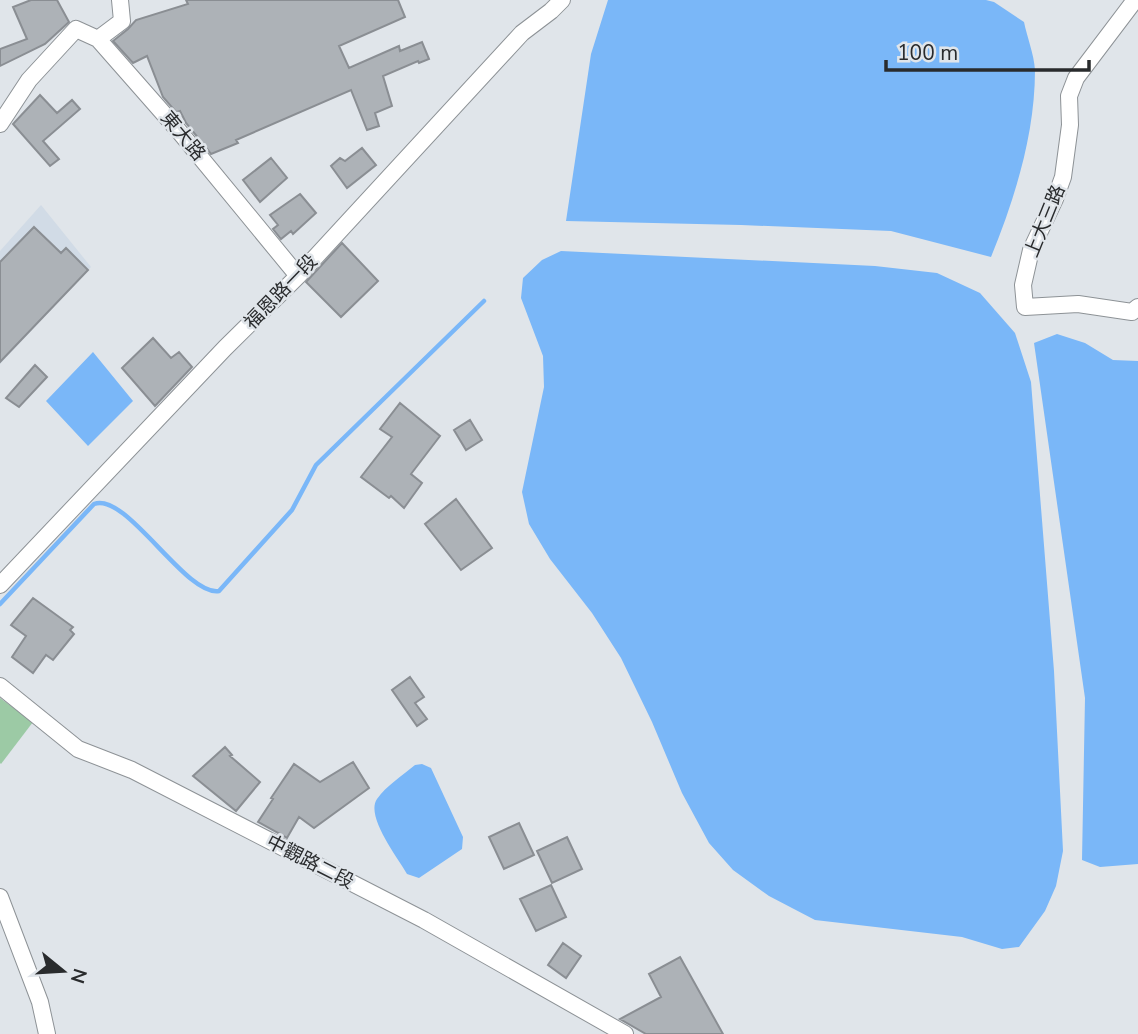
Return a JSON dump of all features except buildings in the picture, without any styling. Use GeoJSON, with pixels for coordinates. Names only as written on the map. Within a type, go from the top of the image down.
{"type":"FeatureCollection","features":[{"type":"Feature","properties":{"kind":"street"},"geometry":{"type":"LineString","coordinates":[[0,124],[29,80],[76,29],[97,40],[122,21],[120,0]]}},
{"type":"Feature","properties":{"kind":"street","name":"福恩路一段"},"geometry":{"type":"LineString","coordinates":[[0,585],[216,358],[298,276],[522,33],[562,0]]}},
{"type":"Feature","properties":{"kind":"street","name":"上大三路"},"geometry":{"type":"LineString","coordinates":[[1135,0],[1076,78],[1069,96],[1070,125],[1063,177],[1031,250],[1023,285],[1025,307],[1077,304],[1132,312],[1138,307]]}},
{"type":"Feature","properties":{"kind":"street","name":"東大路"},"geometry":{"type":"LineString","coordinates":[[97,40],[178,130],[298,276]]}},
{"type":"Feature","properties":{"kind":"street","name":"中觀路二段"},"geometry":{"type":"LineString","coordinates":[[0,686],[78,749],[132,770],[397,906],[625,1034]]}},
{"type":"Feature","properties":{"kind":"street"},"geometry":{"type":"LineString","coordinates":[[0,897],[40,1002],[47,1034]]}},
{"type":"Feature","properties":{"kind":"shaded area"},"geometry":{"type":"Polygon","coordinates":[[[41,205],[91,267],[0,364],[0,251],[41,205]]]}},
{"type":"Feature","properties":{"kind":"green space"},"geometry":{"type":"Polygon","coordinates":[[[0,698],[33,722],[1,764],[0,763],[0,698]]]}},
{"type":"Feature","properties":{"kind":"water"},"geometry":{"type":"Polygon","coordinates":[[[608,0],[986,0],[994,2],[1024,22],[1035,70],[1032,118],[1015,189],[991,257],[891,231],[566,221],[591,54],[608,0]]]}},
{"type":"Feature","properties":{"kind":"water"},"geometry":{"type":"Polygon","coordinates":[[[561,251],[875,266],[937,273],[980,293],[1015,333],[1031,382],[1054,671],[1063,851],[1056,886],[1045,911],[1019,947],[1002,949],[962,937],[815,920],[769,896],[733,870],[709,843],[682,793],[621,658],[592,613],[550,559],[529,524],[522,492],[544,387],[543,356],[521,298],[523,278],[542,260],[561,251]]]}},
{"type":"Feature","properties":{"kind":"water"},"geometry":{"type":"Polygon","coordinates":[[[1057,334],[1085,343],[1113,360],[1138,361],[1138,864],[1100,867],[1082,860],[1085,698],[1034,343],[1057,334]]]}},
{"type":"Feature","properties":{"kind":"water"},"geometry":{"type":"Polygon","coordinates":[[[93,352],[133,401],[88,446],[46,401],[93,352]]]}},
{"type":"Feature","properties":{"kind":"water"},"geometry":{"type":"Polygon","coordinates":[[[422,764],[431,768],[463,837],[462,849],[419,878],[407,874],[390,848],[375,816],[374,806],[390,785],[415,765],[422,764]]]}},
{"type":"Feature","properties":{"kind":"waterway"},"geometry":{"type":"LineString","coordinates":[[0,604],[94,504],[107,504],[122,513],[190,578],[205,588],[219,591],[292,510],[316,465],[484,301]]}}]}
